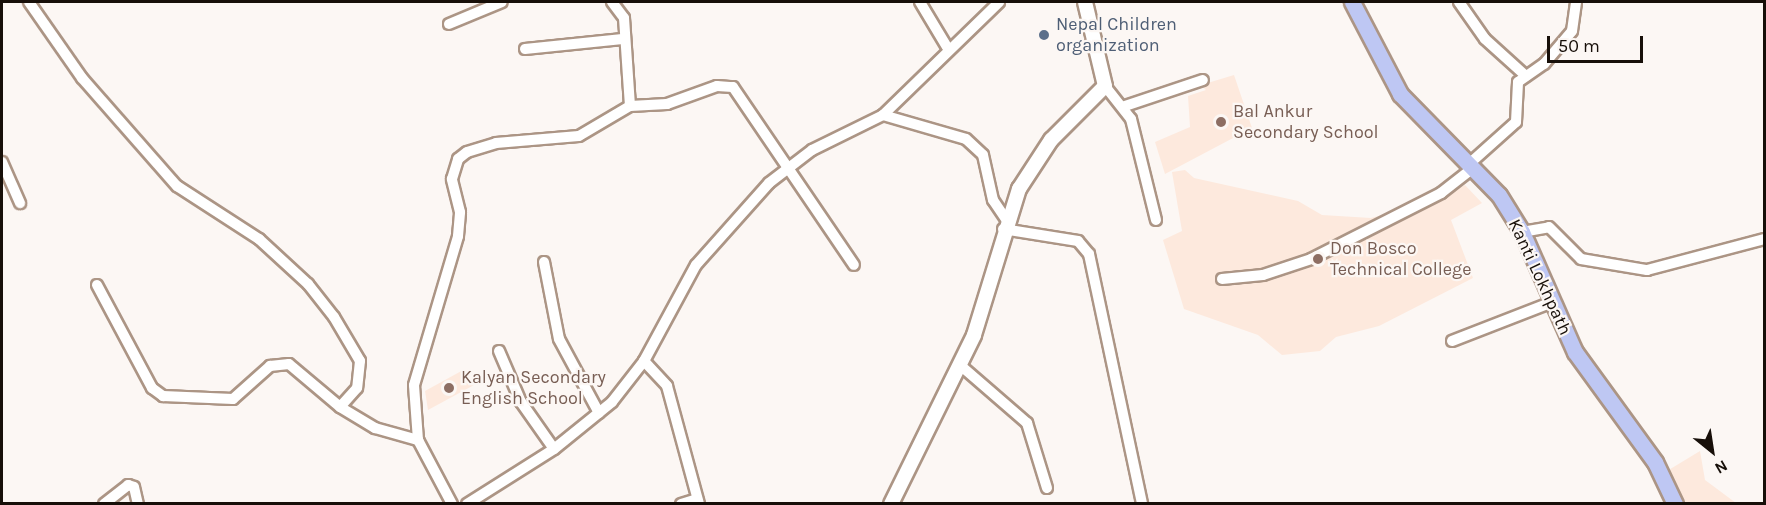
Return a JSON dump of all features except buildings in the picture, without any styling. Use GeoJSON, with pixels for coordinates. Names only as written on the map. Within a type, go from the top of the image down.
{"type":"FeatureCollection","features":[{"type":"Feature","properties":{"kind":"main road"},"geometry":{"type":"LineString","coordinates":[[891,504],[974,335],[1004,224],[1051,140],[1105,86],[1085,2]]}},
{"type":"Feature","properties":{"kind":"main road","name":"Kanti Lokhpath"},"geometry":{"type":"LineString","coordinates":[[1352,2],[1400,94],[1499,195],[1522,232],[1550,303],[1575,352],[1655,462],[1675,504]]}},
{"type":"Feature","properties":{"kind":"street"},"geometry":{"type":"LineString","coordinates":[[29,2],[82,78],[177,186],[259,239],[308,284],[334,317],[360,362],[357,388],[340,407]]}},
{"type":"Feature","properties":{"kind":"street"},"geometry":{"type":"LineString","coordinates":[[449,24],[502,2]]}},
{"type":"Feature","properties":{"kind":"street"},"geometry":{"type":"LineString","coordinates":[[612,2],[624,18],[622,39],[630,106]]}},
{"type":"Feature","properties":{"kind":"street"},"geometry":{"type":"LineString","coordinates":[[921,2],[947,47]]}},
{"type":"Feature","properties":{"kind":"street"},"geometry":{"type":"LineString","coordinates":[[467,504],[554,449],[599,413],[644,361],[696,265],[789,167],[882,115],[947,47],[999,2]]}},
{"type":"Feature","properties":{"kind":"street"},"geometry":{"type":"LineString","coordinates":[[1459,2],[1485,39],[1526,76]]}},
{"type":"Feature","properties":{"kind":"street"},"geometry":{"type":"LineString","coordinates":[[1222,279],[1263,275],[1311,259],[1441,193],[1516,122],[1518,82],[1544,64],[1572,31],[1576,2]]}},
{"type":"Feature","properties":{"kind":"street"},"geometry":{"type":"LineString","coordinates":[[525,49],[622,39]]}},
{"type":"Feature","properties":{"kind":"street"},"geometry":{"type":"LineString","coordinates":[[1125,106],[1203,80]]}},
{"type":"Feature","properties":{"kind":"street"},"geometry":{"type":"LineString","coordinates":[[1105,86],[1125,106],[1156,220]]}},
{"type":"Feature","properties":{"kind":"street"},"geometry":{"type":"LineString","coordinates":[[452,504],[418,440],[414,385],[460,224],[452,179],[458,159],[496,142],[579,136],[630,106],[668,104],[717,87],[733,87],[854,265]]}},
{"type":"Feature","properties":{"kind":"street"},"geometry":{"type":"LineString","coordinates":[[882,115],[976,146],[988,163],[997,209],[1004,224],[1078,241],[1089,254],[1142,504]]}},
{"type":"Feature","properties":{"kind":"street"},"geometry":{"type":"LineString","coordinates":[[2,162],[21,203]]}},
{"type":"Feature","properties":{"kind":"street"},"geometry":{"type":"LineString","coordinates":[[1522,232],[1549,227],[1581,259],[1647,270],[1764,239]]}},
{"type":"Feature","properties":{"kind":"street"},"geometry":{"type":"LineString","coordinates":[[544,262],[559,339],[599,413]]}},
{"type":"Feature","properties":{"kind":"street"},"geometry":{"type":"LineString","coordinates":[[97,285],[152,388],[163,396],[233,399],[270,366],[289,364],[340,407],[375,428],[418,440]]}},
{"type":"Feature","properties":{"kind":"street"},"geometry":{"type":"LineString","coordinates":[[1452,341],[1550,303]]}},
{"type":"Feature","properties":{"kind":"street"},"geometry":{"type":"LineString","coordinates":[[499,351],[521,402],[554,449]]}},
{"type":"Feature","properties":{"kind":"street"},"geometry":{"type":"LineString","coordinates":[[644,361],[667,386],[698,501],[681,504]]}},
{"type":"Feature","properties":{"kind":"street"},"geometry":{"type":"LineString","coordinates":[[960,364],[1027,423],[1047,488]]}},
{"type":"Feature","properties":{"kind":"street"},"geometry":{"type":"LineString","coordinates":[[104,504],[128,485],[134,487],[138,504]]}},
{"type":"Feature","properties":{"kind":"shaded area","name":"Bal Ankur Secondary School"},"geometry":{"type":"Polygon","coordinates":[[[1234,75],[1252,128],[1165,174],[1155,142],[1190,127],[1188,96],[1206,90],[1201,85],[1234,75]]]}},
{"type":"Feature","properties":{"kind":"shaded area","name":"Don Bosco Technical College"},"geometry":{"type":"Polygon","coordinates":[[[1185,170],[1194,178],[1298,201],[1322,215],[1371,218],[1427,203],[1465,185],[1482,203],[1451,220],[1473,278],[1379,326],[1336,337],[1320,351],[1282,355],[1258,335],[1184,309],[1163,240],[1182,231],[1172,172],[1185,170]]]}},
{"type":"Feature","properties":{"kind":"shaded area","name":"Kalyan Secondary English School"},"geometry":{"type":"Polygon","coordinates":[[[465,369],[474,385],[428,410],[425,391],[465,369]]]}},
{"type":"Feature","properties":{"kind":"shaded area"},"geometry":{"type":"Polygon","coordinates":[[[1700,451],[1705,480],[1736,503],[1682,503],[1667,471],[1700,451]]]}},
{"type":"Feature","properties":{"kind":"place","name":"Nepal Children organization"},"geometry":{"type":"Point","coordinates":[1044,35]}},
{"type":"Feature","properties":{"kind":"place","name":"Bal Ankur Secondary School"},"geometry":{"type":"Point","coordinates":[1221,122]}},
{"type":"Feature","properties":{"kind":"place","name":"Don Bosco Technical College"},"geometry":{"type":"Point","coordinates":[1318,259]}},
{"type":"Feature","properties":{"kind":"place","name":"Kalyan Secondary English School"},"geometry":{"type":"Point","coordinates":[449,388]}}]}
